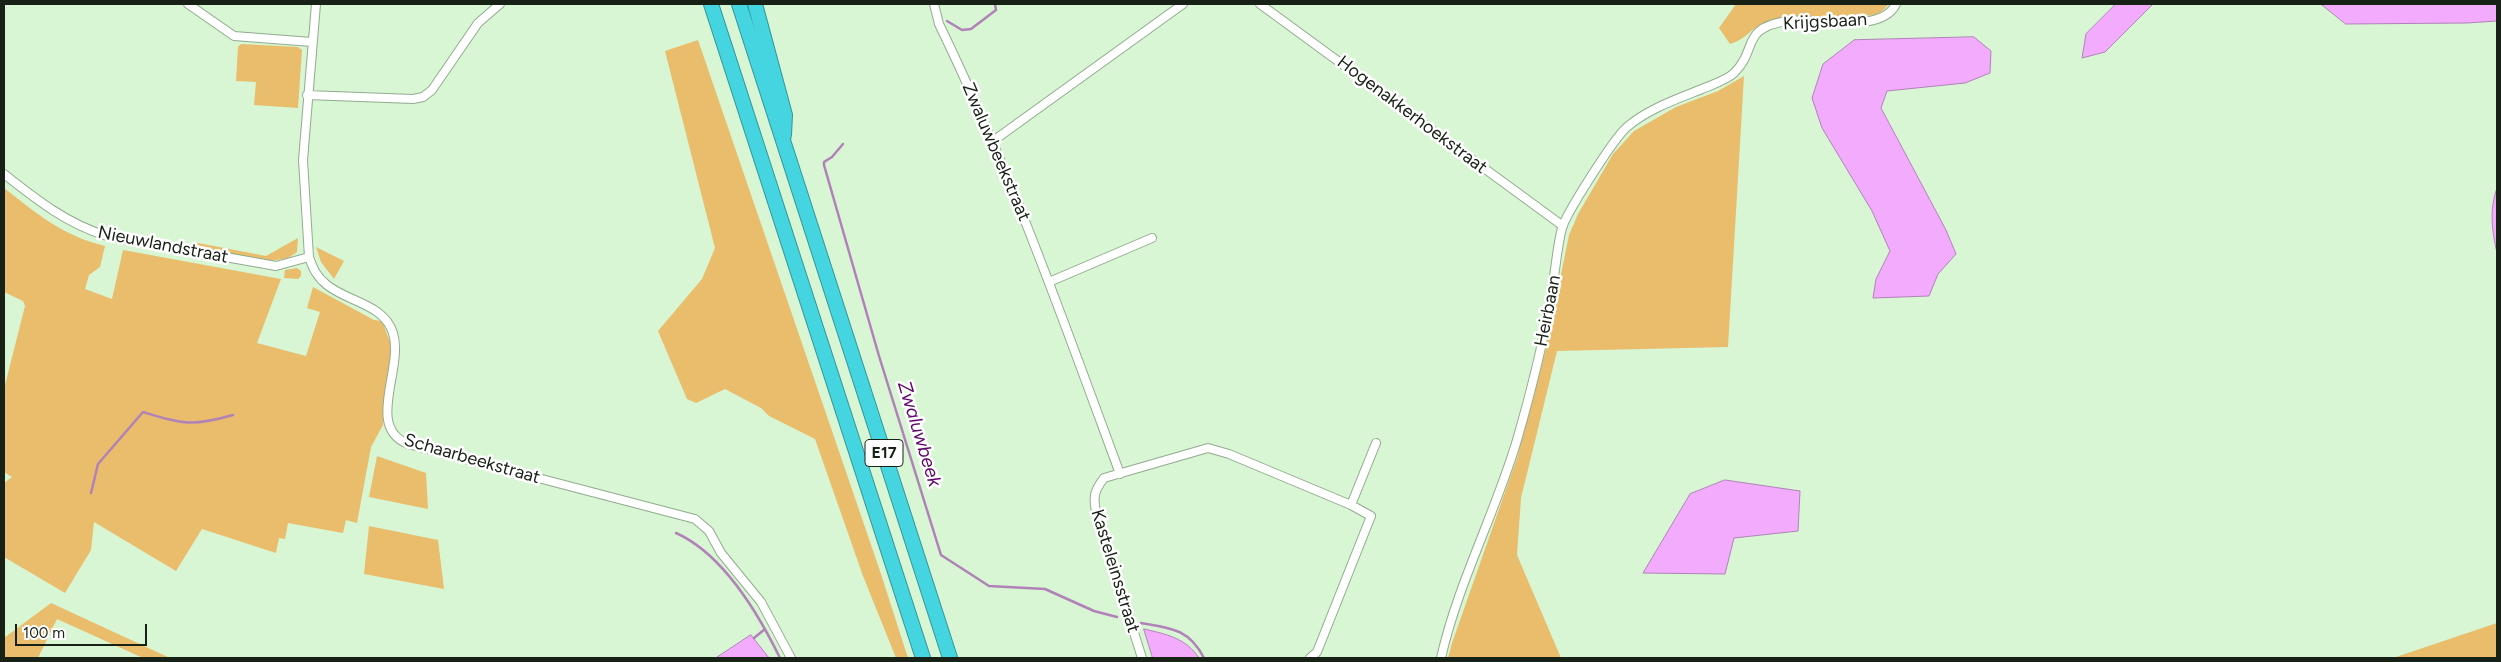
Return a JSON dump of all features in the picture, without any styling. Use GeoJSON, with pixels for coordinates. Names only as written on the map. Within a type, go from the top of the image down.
{"type":"FeatureCollection","features":[{"type":"Feature","properties":{"kind":"highway"},"geometry":{"type":"LineString","coordinates":[[706,4],[721,37]]}},
{"type":"Feature","properties":{"kind":"highway","name":"E17"},"geometry":{"type":"LineString","coordinates":[[711,4],[923,658]]}},
{"type":"Feature","properties":{"kind":"highway","name":"E17"},"geometry":{"type":"LineString","coordinates":[[739,4],[950,658]]}},
{"type":"Feature","properties":{"kind":"highway"},"geometry":{"type":"LineString","coordinates":[[755,4],[785,115],[784,146]]}},
{"type":"Feature","properties":{"kind":"street"},"geometry":{"type":"LineString","coordinates":[[188,4],[234,36],[312,42]]}},
{"type":"Feature","properties":{"kind":"street","name":"Schaarbeekstraat"},"geometry":{"type":"LineString","coordinates":[[316,4],[303,160],[308,257],[314,272],[329,286],[373,309],[387,322],[392,330],[396,344],[396,356],[388,418],[389,430],[398,440],[510,472],[694,519],[709,531],[721,552],[761,602],[791,658]]}},
{"type":"Feature","properties":{"kind":"street"},"geometry":{"type":"LineString","coordinates":[[307,95],[413,99],[423,97],[432,90],[478,24],[500,4]]}},
{"type":"Feature","properties":{"kind":"street","name":"Zwaluwbeekstraat"},"geometry":{"type":"LineString","coordinates":[[934,4],[939,24],[993,141],[1049,282],[1120,474]]}},
{"type":"Feature","properties":{"kind":"street"},"geometry":{"type":"LineString","coordinates":[[993,141],[1182,4]]}},
{"type":"Feature","properties":{"kind":"street","name":"Hogenakkerhoekstraat"},"geometry":{"type":"LineString","coordinates":[[1260,4],[1562,226]]}},
{"type":"Feature","properties":{"kind":"street","name":"Krijgsbaan"},"geometry":{"type":"LineString","coordinates":[[1752,38],[1765,27],[1788,21],[1864,22],[1882,19],[1896,4]]}},
{"type":"Feature","properties":{"kind":"street","name":"Heirbaan"},"geometry":{"type":"LineString","coordinates":[[1441,658],[1449,622],[1496,500],[1528,398],[1543,343],[1562,226],[1612,145],[1627,127],[1677,99],[1734,74],[1752,38]]}},
{"type":"Feature","properties":{"kind":"street","name":"Nieuwlandstraat"},"geometry":{"type":"LineString","coordinates":[[4,174],[64,218],[84,229],[107,236],[276,266],[308,257]]}},
{"type":"Feature","properties":{"kind":"street"},"geometry":{"type":"LineString","coordinates":[[1049,282],[1152,238]]}},
{"type":"Feature","properties":{"kind":"street"},"geometry":{"type":"LineString","coordinates":[[1351,505],[1376,443]]}},
{"type":"Feature","properties":{"kind":"street","name":"Kasteleinsstraat"},"geometry":{"type":"LineString","coordinates":[[1142,658],[1093,498],[1096,489],[1104,478],[1208,448],[1229,454],[1351,505],[1371,516],[1317,652],[1310,658]]}},
{"type":"Feature","properties":{"kind":"shaded area"},"geometry":{"type":"Polygon","coordinates":[[[1736,4],[1889,4],[1879,14],[1865,16],[1786,17],[1772,20],[1763,23],[1730,44],[1719,28],[1736,4]]]}},
{"type":"Feature","properties":{"kind":"shaded area"},"geometry":{"type":"Polygon","coordinates":[[[2116,4],[2153,4],[2105,52],[2082,58],[2086,34],[2116,4]]]}},
{"type":"Feature","properties":{"kind":"shaded area"},"geometry":{"type":"Polygon","coordinates":[[[2321,4],[2497,4],[2497,21],[2346,24],[2321,4]]]}},
{"type":"Feature","properties":{"kind":"shaded area"},"geometry":{"type":"Polygon","coordinates":[[[1974,37],[1991,51],[1990,73],[1965,83],[1887,91],[1881,108],[1946,230],[1956,254],[1938,274],[1929,296],[1873,298],[1876,279],[1890,251],[1872,211],[1822,128],[1812,98],[1823,64],[1854,40],[1974,37]]]}},
{"type":"Feature","properties":{"kind":"shaded area"},"geometry":{"type":"Polygon","coordinates":[[[698,40],[908,658],[896,658],[863,576],[815,439],[769,416],[761,408],[725,389],[696,403],[687,399],[658,331],[702,279],[715,248],[665,51],[698,40]]]}},
{"type":"Feature","properties":{"kind":"shaded area"},"geometry":{"type":"Polygon","coordinates":[[[241,44],[298,47],[302,50],[298,108],[254,105],[256,82],[236,81],[238,47],[241,44]]]}},
{"type":"Feature","properties":{"kind":"shaded area"},"geometry":{"type":"Polygon","coordinates":[[[1744,76],[1728,347],[1557,351],[1521,498],[1517,555],[1561,658],[1448,658],[1517,458],[1546,349],[1569,235],[1578,214],[1613,154],[1634,131],[1676,107],[1718,91],[1744,76]]]}},
{"type":"Feature","properties":{"kind":"shaded area"},"geometry":{"type":"Polygon","coordinates":[[[4,188],[63,230],[105,246],[100,267],[89,275],[85,289],[112,299],[123,250],[281,279],[257,343],[306,356],[320,312],[307,308],[313,287],[374,320],[382,321],[392,347],[383,406],[383,425],[371,447],[357,523],[346,520],[343,533],[288,523],[285,539],[279,538],[276,553],[202,529],[176,571],[94,522],[91,550],[65,593],[4,557],[4,483],[12,477],[4,472],[4,389],[25,306],[23,301],[4,292],[4,188]]]}},
{"type":"Feature","properties":{"kind":"shaded area"},"geometry":{"type":"Polygon","coordinates":[[[2497,188],[2497,253],[2492,221],[2494,196],[2497,188]]]}},
{"type":"Feature","properties":{"kind":"shaded area"},"geometry":{"type":"Polygon","coordinates":[[[298,238],[297,252],[288,258],[271,261],[192,246],[193,242],[266,256],[298,238]]]}},
{"type":"Feature","properties":{"kind":"shaded area"},"geometry":{"type":"Polygon","coordinates":[[[316,247],[344,261],[334,279],[321,262],[316,247]]]}},
{"type":"Feature","properties":{"kind":"shaded area"},"geometry":{"type":"Polygon","coordinates":[[[297,268],[301,271],[301,276],[298,279],[284,278],[285,270],[297,268]]]}},
{"type":"Feature","properties":{"kind":"shaded area"},"geometry":{"type":"Polygon","coordinates":[[[377,456],[426,473],[428,509],[369,497],[377,456]]]}},
{"type":"Feature","properties":{"kind":"shaded area"},"geometry":{"type":"Polygon","coordinates":[[[1725,480],[1800,491],[1798,531],[1734,538],[1725,574],[1643,573],[1690,494],[1725,480]]]}},
{"type":"Feature","properties":{"kind":"shaded area"},"geometry":{"type":"Polygon","coordinates":[[[369,526],[438,540],[444,589],[364,574],[369,526]]]}},
{"type":"Feature","properties":{"kind":"shaded area"},"geometry":{"type":"Polygon","coordinates":[[[51,603],[170,658],[143,658],[57,619],[38,658],[4,658],[4,638],[51,603]]]}},
{"type":"Feature","properties":{"kind":"shaded area"},"geometry":{"type":"Polygon","coordinates":[[[2497,623],[2497,658],[2393,658],[2497,623]]]}},
{"type":"Feature","properties":{"kind":"shaded area"},"geometry":{"type":"Polygon","coordinates":[[[1144,629],[1168,635],[1182,641],[1199,658],[1153,658],[1144,629]]]}},
{"type":"Feature","properties":{"kind":"shaded area"},"geometry":{"type":"Polygon","coordinates":[[[751,635],[769,658],[716,658],[751,635]]]}},
{"type":"Feature","properties":{"kind":"waterway","name":"Zwaluwbeek"},"geometry":{"type":"LineString","coordinates":[[947,21],[962,30],[971,29],[996,10],[995,4]]}},
{"type":"Feature","properties":{"kind":"waterway","name":"Zwaluwbeek"},"geometry":{"type":"LineString","coordinates":[[843,144],[832,157],[824,162],[824,165],[879,356],[941,555],[989,586],[1045,589],[1094,611],[1117,617]]}},
{"type":"Feature","properties":{"kind":"waterway"},"geometry":{"type":"LineString","coordinates":[[91,493],[98,464],[143,412],[187,422],[207,421],[233,415]]}},
{"type":"Feature","properties":{"kind":"waterway"},"geometry":{"type":"LineString","coordinates":[[676,533],[709,555],[724,570],[750,604],[780,658]]}},
{"type":"Feature","properties":{"kind":"waterway","name":"Zwaluwbeek"},"geometry":{"type":"LineString","coordinates":[[1141,623],[1161,626],[1178,632],[1192,641],[1204,658]]}},
{"type":"Feature","properties":{"kind":"waterway"},"geometry":{"type":"LineString","coordinates":[[754,638],[765,629]]}}]}
